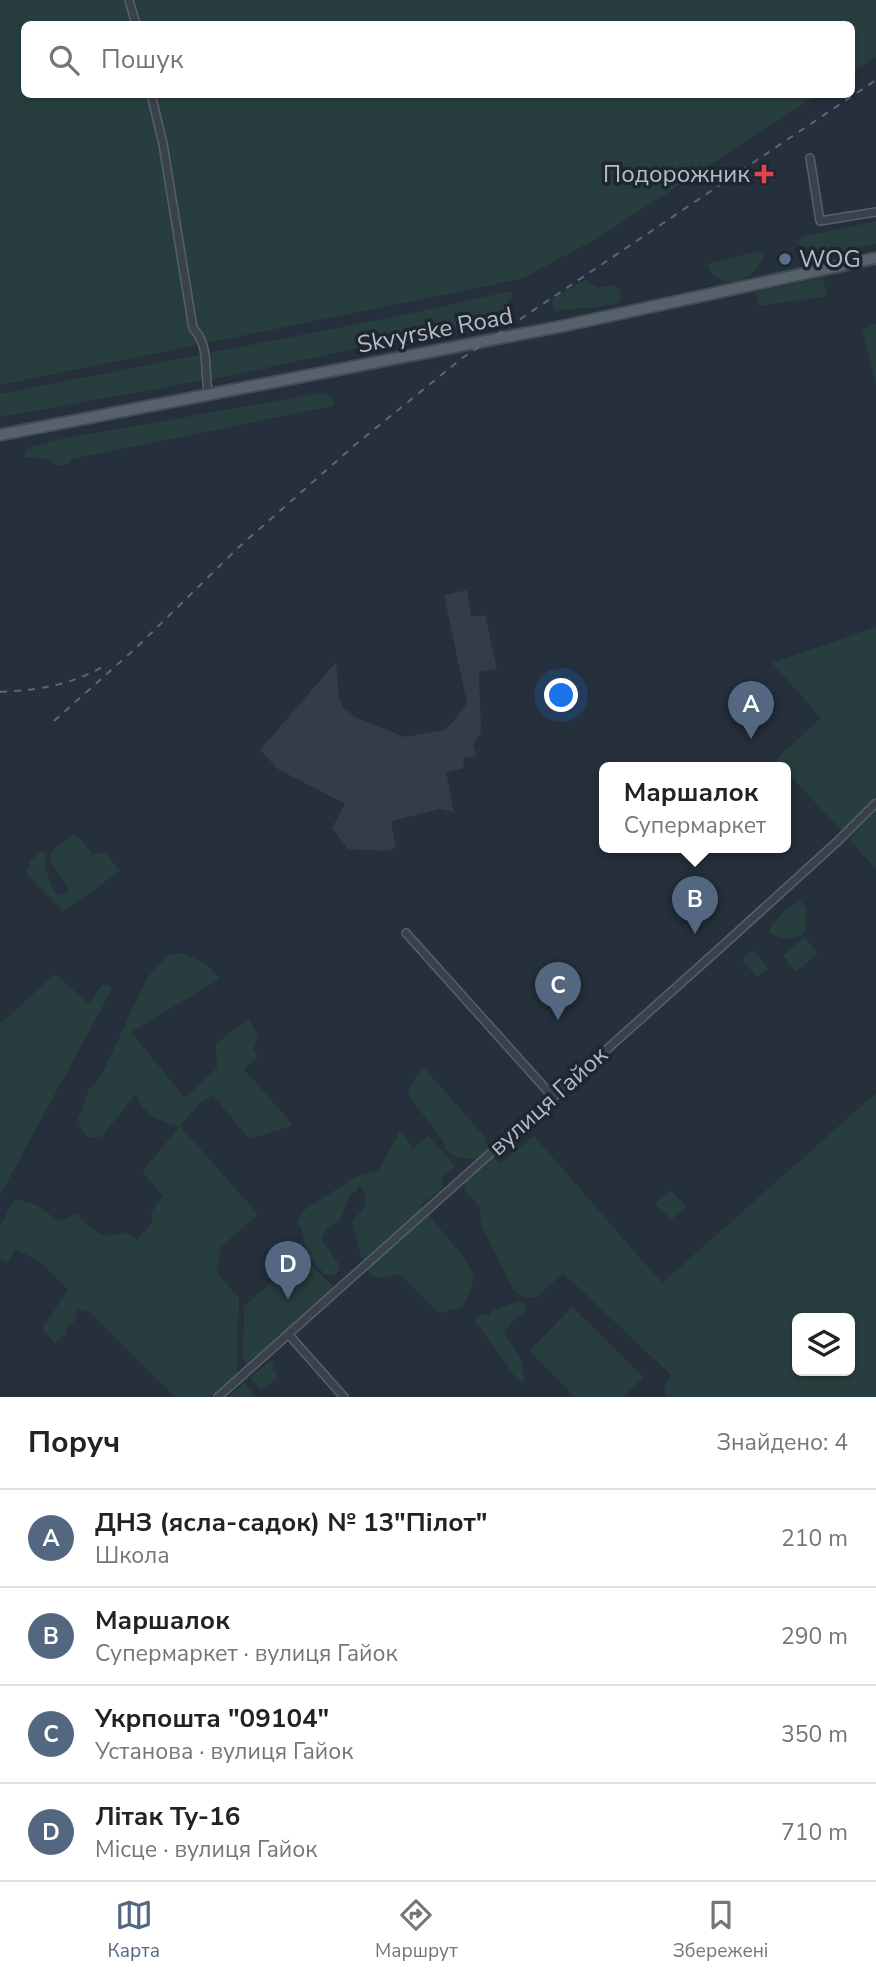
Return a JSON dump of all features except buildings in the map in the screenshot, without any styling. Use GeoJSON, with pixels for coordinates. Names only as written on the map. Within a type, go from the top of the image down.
{"type":"FeatureCollection","features":[{"type":"Feature","properties":{"kind":"main road","name":"Skvyrske Road"},"geometry":{"type":"LineString","coordinates":[[0,435],[563,326],[876,258]]}},
{"type":"Feature","properties":{"kind":"street"},"geometry":{"type":"LineString","coordinates":[[129,0],[135,21]]}},
{"type":"Feature","properties":{"kind":"street"},"geometry":{"type":"LineString","coordinates":[[152,98],[163,144],[193,328],[199,335],[206,354],[205,378],[209,395]]}},
{"type":"Feature","properties":{"kind":"street"},"geometry":{"type":"LineString","coordinates":[[810,158],[820,221],[876,212]]}},
{"type":"Feature","properties":{"kind":"street","name":"вулиця Гайок"},"geometry":{"type":"LineString","coordinates":[[218,1397],[777,896],[876,803]]}},
{"type":"Feature","properties":{"kind":"street"},"geometry":{"type":"LineString","coordinates":[[405,933],[553,1097]]}},
{"type":"Feature","properties":{"kind":"street"},"geometry":{"type":"LineString","coordinates":[[289,1335],[344,1397]]}},
{"type":"Feature","properties":{"kind":"shaded area"},"geometry":{"type":"Polygon","coordinates":[[[467,590],[471,617],[485,615],[497,669],[479,672],[481,733],[473,744],[476,756],[463,758],[464,768],[446,772],[454,812],[440,809],[391,821],[396,848],[387,851],[348,849],[332,828],[345,804],[278,769],[260,750],[336,662],[339,697],[343,707],[355,717],[405,737],[444,730],[467,703],[444,595],[467,590]]]}},
{"type":"Feature","properties":{"kind":"green space"},"geometry":{"type":"Polygon","coordinates":[[[0,0],[876,0],[876,57],[855,70],[855,21],[21,21],[21,98],[812,98],[596,239],[521,279],[0,385],[0,0]]]}},
{"type":"Feature","properties":{"kind":"green space"},"geometry":{"type":"Polygon","coordinates":[[[876,221],[876,244],[858,249],[829,251],[800,246],[798,242],[803,237],[876,221]]]}},
{"type":"Feature","properties":{"kind":"green space"},"geometry":{"type":"Polygon","coordinates":[[[759,251],[765,253],[761,262],[755,270],[738,280],[720,279],[712,274],[707,264],[759,251]]]}},
{"type":"Feature","properties":{"kind":"green space"},"geometry":{"type":"Polygon","coordinates":[[[823,278],[827,296],[759,306],[756,292],[823,278]]]}},
{"type":"Feature","properties":{"kind":"green space"},"geometry":{"type":"Polygon","coordinates":[[[585,280],[598,288],[613,285],[621,291],[620,302],[555,311],[552,301],[559,294],[585,280]]]}},
{"type":"Feature","properties":{"kind":"green space"},"geometry":{"type":"Polygon","coordinates":[[[511,291],[513,294],[504,310],[492,319],[233,375],[0,417],[0,394],[408,314],[511,291]]]}},
{"type":"Feature","properties":{"kind":"green space"},"geometry":{"type":"Polygon","coordinates":[[[876,324],[876,382],[862,330],[876,324]]]}},
{"type":"Feature","properties":{"kind":"green space"},"geometry":{"type":"Polygon","coordinates":[[[321,393],[329,395],[334,401],[333,406],[72,459],[68,464],[58,466],[48,459],[25,457],[25,451],[31,447],[61,439],[321,393]]]}},
{"type":"Feature","properties":{"kind":"green space"},"geometry":{"type":"Polygon","coordinates":[[[876,627],[876,795],[842,831],[791,776],[791,762],[775,760],[821,718],[772,663],[876,627]]]}},
{"type":"Feature","properties":{"kind":"green space"},"geometry":{"type":"Polygon","coordinates":[[[876,811],[876,869],[849,839],[876,811]]]}},
{"type":"Feature","properties":{"kind":"green space"},"geometry":{"type":"Polygon","coordinates":[[[73,834],[83,841],[93,855],[105,852],[120,871],[64,911],[26,873],[31,860],[41,851],[46,854],[46,871],[55,893],[62,896],[68,893],[67,886],[49,859],[52,851],[73,834]]]}},
{"type":"Feature","properties":{"kind":"green space"},"geometry":{"type":"Polygon","coordinates":[[[799,900],[807,908],[805,933],[787,938],[769,932],[778,918],[799,900]]]}},
{"type":"Feature","properties":{"kind":"green space"},"geometry":{"type":"Polygon","coordinates":[[[804,937],[818,953],[796,972],[783,956],[804,937]]]}},
{"type":"Feature","properties":{"kind":"green space"},"geometry":{"type":"Polygon","coordinates":[[[753,950],[768,968],[757,977],[742,960],[753,950]]]}},
{"type":"Feature","properties":{"kind":"green space"},"geometry":{"type":"Polygon","coordinates":[[[182,953],[204,963],[220,979],[131,1032],[185,1098],[217,1068],[216,1044],[248,1019],[258,1034],[253,1049],[258,1056],[244,1069],[293,1125],[249,1139],[213,1095],[200,1103],[180,1126],[258,1214],[221,1247],[217,1272],[239,1298],[237,1373],[210,1397],[175,1397],[89,1312],[78,1309],[73,1323],[66,1327],[66,1334],[55,1343],[42,1329],[68,1290],[39,1261],[15,1249],[8,1263],[0,1259],[0,1226],[15,1199],[36,1205],[59,1221],[77,1214],[94,1230],[104,1235],[127,1232],[137,1240],[153,1221],[151,1213],[163,1196],[142,1172],[179,1127],[153,1116],[143,1107],[136,1094],[101,1137],[90,1138],[82,1132],[78,1119],[88,1091],[102,1074],[147,978],[169,955],[182,953]]]}},
{"type":"Feature","properties":{"kind":"green space"},"geometry":{"type":"Polygon","coordinates":[[[55,974],[89,1004],[102,985],[111,987],[111,991],[0,1195],[0,1024],[55,974]]]}},
{"type":"Feature","properties":{"kind":"green space"},"geometry":{"type":"Polygon","coordinates":[[[424,1068],[484,1136],[490,1153],[499,1164],[534,1136],[662,1283],[876,1093],[876,1397],[666,1397],[664,1388],[671,1375],[563,1273],[536,1298],[522,1297],[513,1289],[481,1224],[480,1207],[465,1191],[464,1177],[482,1161],[458,1157],[448,1152],[443,1140],[413,1102],[408,1091],[417,1074],[424,1068]]]}},
{"type":"Feature","properties":{"kind":"green space"},"geometry":{"type":"Polygon","coordinates":[[[400,1131],[413,1149],[428,1136],[455,1166],[440,1179],[443,1182],[442,1188],[421,1205],[471,1269],[472,1284],[463,1307],[441,1313],[400,1274],[382,1278],[370,1275],[360,1253],[352,1222],[366,1205],[365,1193],[359,1185],[350,1195],[340,1220],[327,1228],[321,1238],[340,1266],[336,1274],[326,1275],[306,1255],[302,1229],[297,1222],[303,1211],[355,1177],[378,1171],[400,1131]]]}},
{"type":"Feature","properties":{"kind":"green space"},"geometry":{"type":"Polygon","coordinates":[[[670,1190],[686,1206],[671,1220],[655,1203],[670,1190]]]}},
{"type":"Feature","properties":{"kind":"green space"},"geometry":{"type":"Polygon","coordinates":[[[302,1255],[334,1288],[246,1367],[243,1357],[244,1306],[302,1255]]]}},
{"type":"Feature","properties":{"kind":"green space"},"geometry":{"type":"Polygon","coordinates":[[[519,1301],[525,1305],[525,1312],[516,1317],[504,1333],[521,1361],[524,1383],[516,1378],[474,1319],[481,1314],[489,1316],[492,1311],[519,1301]]]}},
{"type":"Feature","properties":{"kind":"green space"},"geometry":{"type":"Polygon","coordinates":[[[572,1307],[643,1377],[624,1397],[575,1397],[529,1351],[572,1307]]]}},
{"type":"Feature","properties":{"kind":"green space"},"geometry":{"type":"Polygon","coordinates":[[[271,1360],[274,1366],[272,1368],[276,1370],[278,1377],[261,1390],[250,1378],[271,1360]]]}},
{"type":"Feature","properties":{"kind":"green space"},"geometry":{"type":"Polygon","coordinates":[[[244,1383],[255,1397],[228,1397],[244,1383]]]}},
{"type":"Feature","properties":{"kind":"railway"},"geometry":{"type":"LineString","coordinates":[[855,94],[876,80]]}},
{"type":"Feature","properties":{"kind":"railway"},"geometry":{"type":"LineString","coordinates":[[54,721],[137,647],[239,547],[356,444],[461,359],[849,98]]}},
{"type":"Feature","properties":{"kind":"railway"},"geometry":{"type":"LineString","coordinates":[[0,692],[55,685],[81,677],[107,664]]}},
{"type":"Feature","properties":{"kind":"place","name":"Подорожник"},"geometry":{"type":"Point","coordinates":[764,174]}},
{"type":"Feature","properties":{"kind":"place","name":"WOG"},"geometry":{"type":"Point","coordinates":[785,259]}},
{"type":"Feature","properties":{"kind":"place","name":"ДНЗ (ясла-садок) № 13\"Пілот\""},"geometry":{"type":"Point","coordinates":[751,739]}},
{"type":"Feature","properties":{"kind":"place","name":"Маршалок"},"geometry":{"type":"Point","coordinates":[695,934]}},
{"type":"Feature","properties":{"kind":"place","name":"Укрпошта \"09104\""},"geometry":{"type":"Point","coordinates":[558,1020]}},
{"type":"Feature","properties":{"kind":"place","name":"Літак Ту-16"},"geometry":{"type":"Point","coordinates":[288,1299]}}]}
